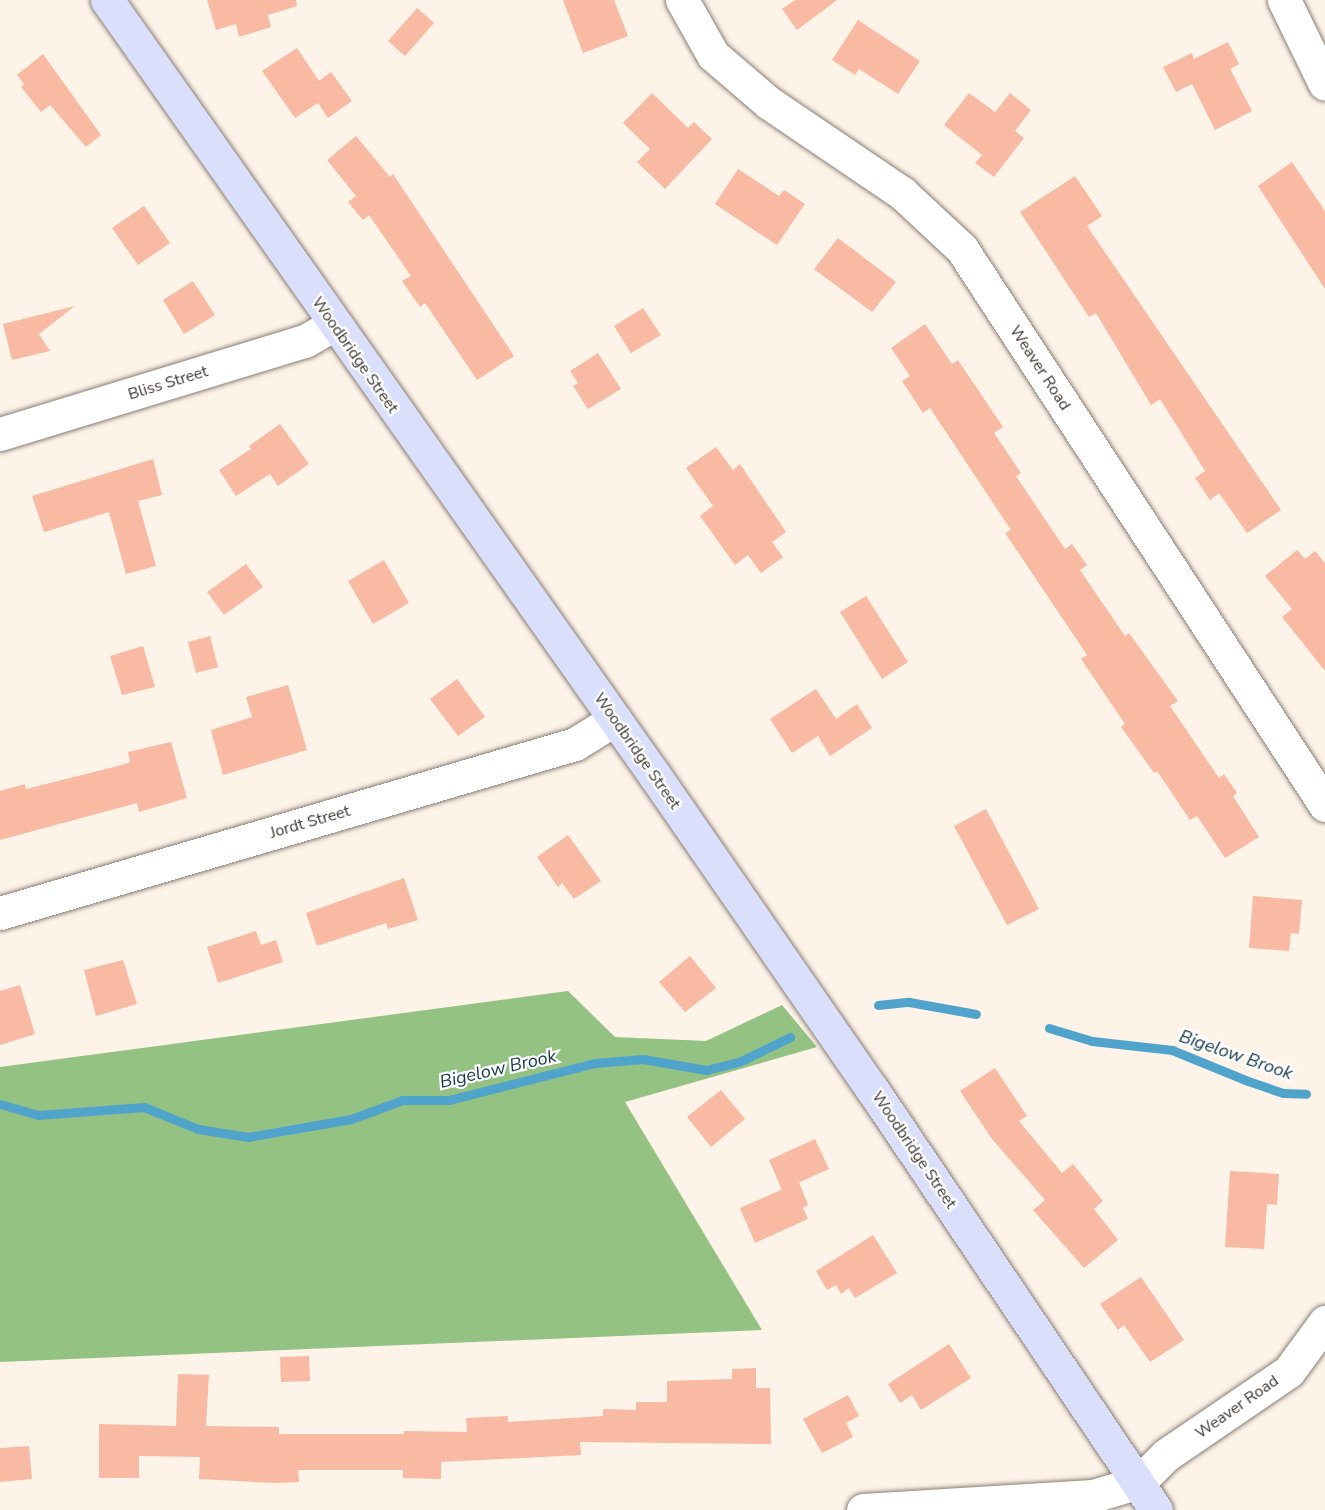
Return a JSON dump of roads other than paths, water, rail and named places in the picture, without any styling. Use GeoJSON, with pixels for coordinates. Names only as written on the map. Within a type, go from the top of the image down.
{"type":"FeatureCollection","features":[{"type":"Feature","properties":{"kind":"main road","name":"Woodbridge Street"},"geometry":{"type":"LineString","coordinates":[[106,0],[333,324],[615,719],[1156,1510]]}},
{"type":"Feature","properties":{"kind":"street","name":"Weaver Road"},"geometry":{"type":"LineString","coordinates":[[682,0],[713,55],[769,103],[902,193],[962,249],[1325,805]]}},
{"type":"Feature","properties":{"kind":"street"},"geometry":{"type":"LineString","coordinates":[[1284,0],[1325,84]]}},
{"type":"Feature","properties":{"kind":"street","name":"Bliss Street"},"geometry":{"type":"LineString","coordinates":[[0,434],[305,341],[333,324]]}},
{"type":"Feature","properties":{"kind":"street","name":"Jordt Street"},"geometry":{"type":"LineString","coordinates":[[0,913],[575,744],[615,719]]}},
{"type":"Feature","properties":{"kind":"street","name":"Weaver Road"},"geometry":{"type":"LineString","coordinates":[[1139,1482],[1166,1455],[1289,1371],[1325,1322]]}},
{"type":"Feature","properties":{"kind":"street"},"geometry":{"type":"LineString","coordinates":[[863,1510],[1093,1496],[1139,1482]]}},
{"type":"Feature","properties":{"kind":"waterway","name":"Bigelow Brook"},"geometry":{"type":"LineString","coordinates":[[878,1005],[909,1002],[976,1014]]}},
{"type":"Feature","properties":{"kind":"waterway","name":"Bigelow Brook"},"geometry":{"type":"LineString","coordinates":[[1049,1028],[1092,1041],[1172,1050],[1283,1093],[1306,1094]]}},
{"type":"Feature","properties":{"kind":"waterway","name":"Bigelow Brook"},"geometry":{"type":"LineString","coordinates":[[0,1104],[38,1115],[144,1107],[198,1129],[248,1137],[351,1119],[403,1100],[449,1100],[595,1063],[643,1059],[706,1070],[739,1062],[790,1037]]}}]}
